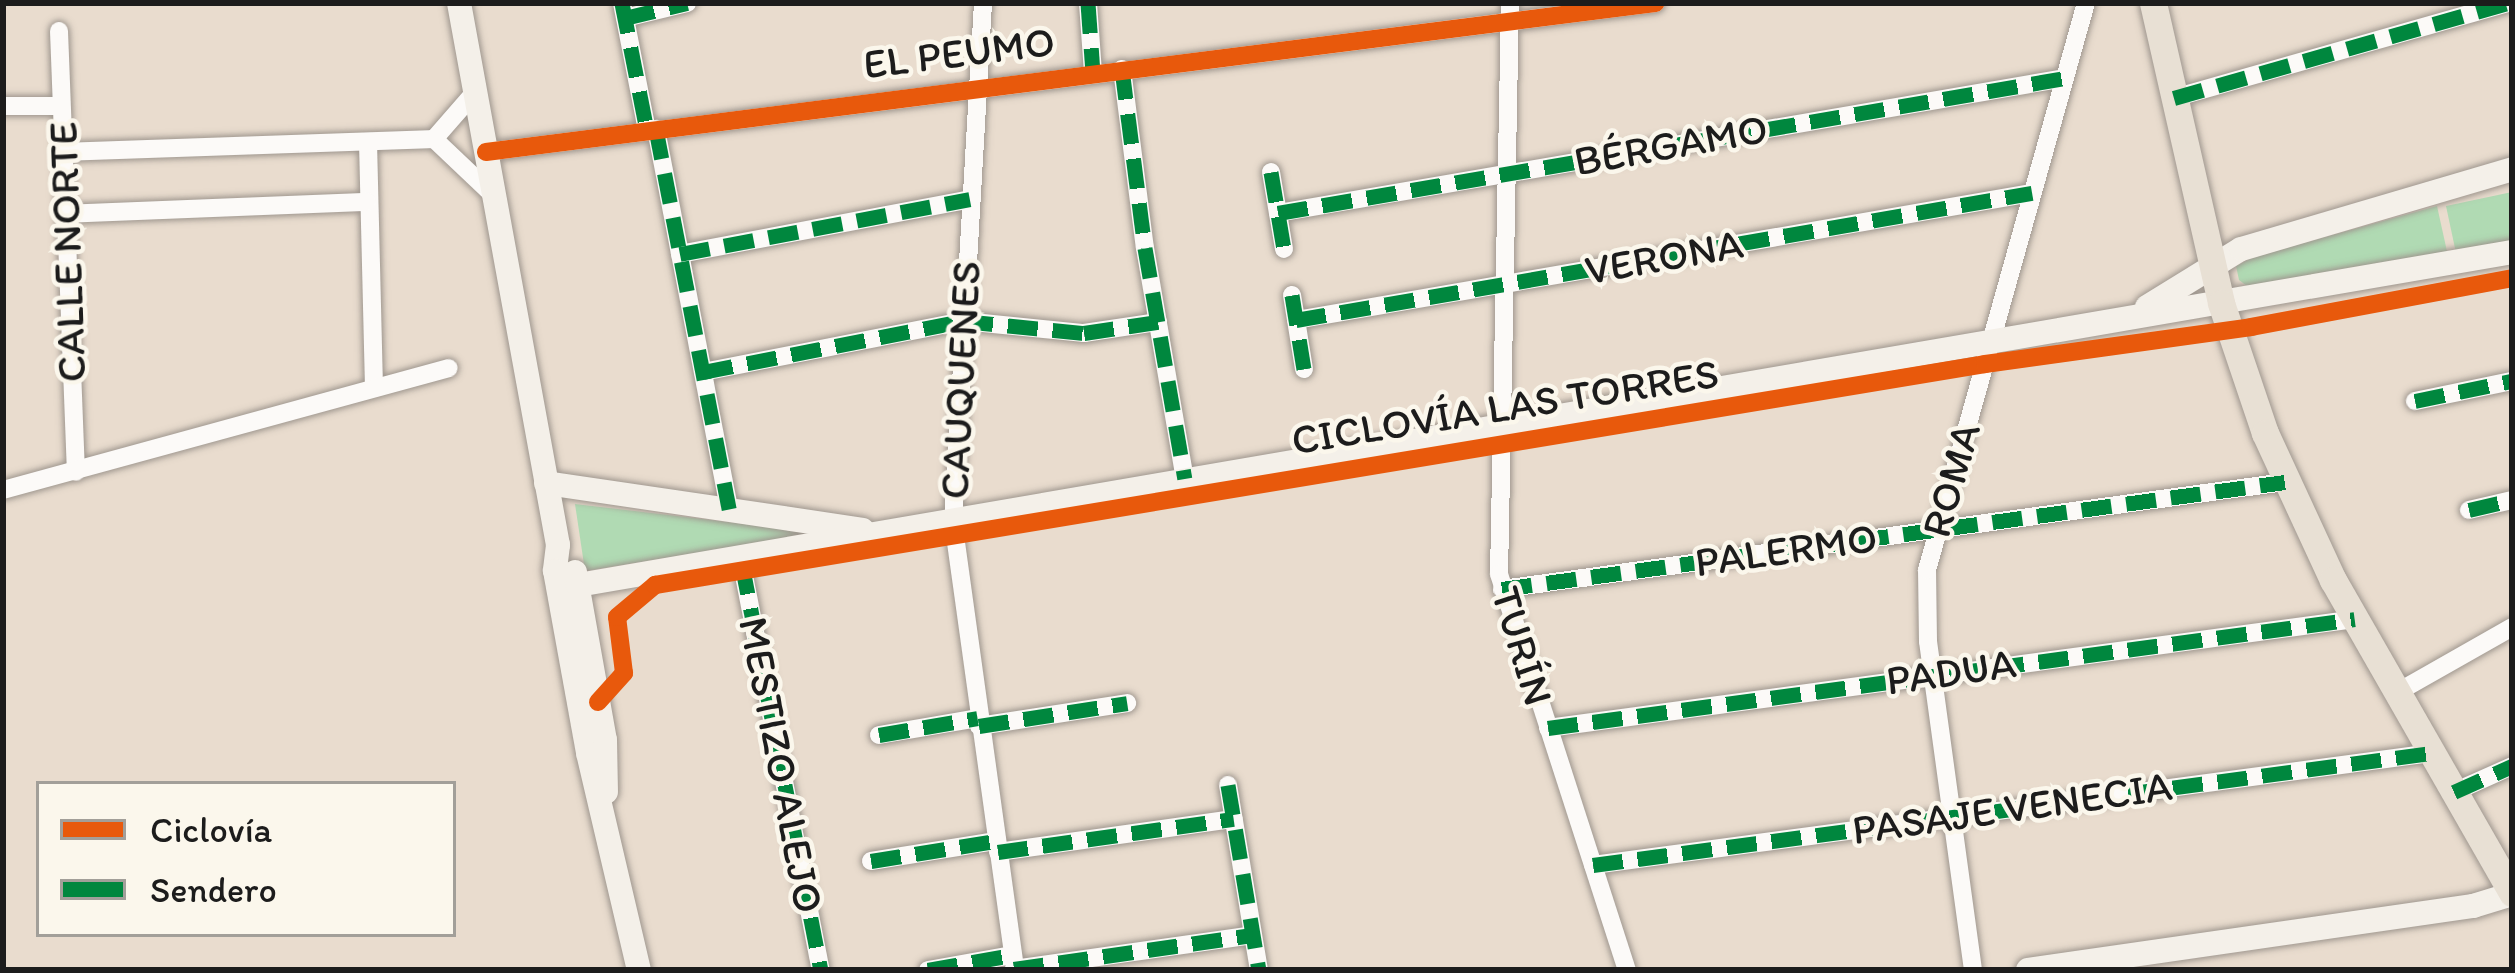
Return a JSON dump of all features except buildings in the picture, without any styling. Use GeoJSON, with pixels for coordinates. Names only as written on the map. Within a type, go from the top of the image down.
{"type":"FeatureCollection","features":[{"type":"Feature","properties":{"kind":"main road"},"geometry":{"type":"LineString","coordinates":[[459,3],[558,544],[556,580],[588,753],[604,804],[638,970]]}},
{"type":"Feature","properties":{"kind":"main road"},"geometry":{"type":"LineString","coordinates":[[2028,970],[2473,906],[2512,894],[2354,619],[2285,482],[2221,303],[2153,3]]}},
{"type":"Feature","properties":{"kind":"main road"},"geometry":{"type":"LineString","coordinates":[[2112,322],[2172,296],[2252,245],[2512,169]]}},
{"type":"Feature","properties":{"kind":"main road"},"geometry":{"type":"LineString","coordinates":[[578,585],[2512,252]]}},
{"type":"Feature","properties":{"kind":"main road"},"geometry":{"type":"LineString","coordinates":[[546,483],[883,533]]}},
{"type":"Feature","properties":{"kind":"main road"},"geometry":{"type":"LineString","coordinates":[[558,544],[578,585],[607,760],[604,804]]}},
{"type":"Feature","properties":{"kind":"street"},"geometry":{"type":"LineString","coordinates":[[687,3],[624,10],[680,254],[729,509]]}},
{"type":"Feature","properties":{"kind":"street","name":"CAUQUENES"},"geometry":{"type":"LineString","coordinates":[[983,3],[952,521],[1014,965]]}},
{"type":"Feature","properties":{"kind":"street"},"geometry":{"type":"LineString","coordinates":[[1088,3],[1093,73]]}},
{"type":"Feature","properties":{"kind":"street","name":"EL PEUMO"},"geometry":{"type":"LineString","coordinates":[[486,152],[1093,73],[1510,12],[1656,3]]}},
{"type":"Feature","properties":{"kind":"street","name":"ROMA"},"geometry":{"type":"LineString","coordinates":[[1973,970],[1926,590],[1935,530],[2086,3]]}},
{"type":"Feature","properties":{"kind":"street"},"geometry":{"type":"LineString","coordinates":[[2174,98],[2508,3]]}},
{"type":"Feature","properties":{"kind":"street","name":"TURÍN"},"geometry":{"type":"LineString","coordinates":[[1510,12],[1497,548],[1502,589],[1627,970]]}},
{"type":"Feature","properties":{"kind":"street","name":"CALLE NORTE"},"geometry":{"type":"LineString","coordinates":[[59,31],[76,472]]}},
{"type":"Feature","properties":{"kind":"street"},"geometry":{"type":"LineString","coordinates":[[1122,69],[1185,479]]}},
{"type":"Feature","properties":{"kind":"street","name":"BÉRGAMO"},"geometry":{"type":"LineString","coordinates":[[1278,212],[2065,78]]}},
{"type":"Feature","properties":{"kind":"street"},"geometry":{"type":"LineString","coordinates":[[434,139],[475,92]]}},
{"type":"Feature","properties":{"kind":"street"},"geometry":{"type":"LineString","coordinates":[[3,106],[61,106]]}},
{"type":"Feature","properties":{"kind":"street"},"geometry":{"type":"LineString","coordinates":[[63,152],[434,139],[494,196]]}},
{"type":"Feature","properties":{"kind":"street"},"geometry":{"type":"LineString","coordinates":[[368,142],[374,388]]}},
{"type":"Feature","properties":{"kind":"street"},"geometry":{"type":"LineString","coordinates":[[1270,172],[1284,249]]}},
{"type":"Feature","properties":{"kind":"street","name":"VERONA"},"geometry":{"type":"LineString","coordinates":[[1296,320],[2032,194]]}},
{"type":"Feature","properties":{"kind":"street"},"geometry":{"type":"LineString","coordinates":[[680,254],[970,199]]}},
{"type":"Feature","properties":{"kind":"street"},"geometry":{"type":"LineString","coordinates":[[65,214],[367,202]]}},
{"type":"Feature","properties":{"kind":"street"},"geometry":{"type":"LineString","coordinates":[[1292,295],[1304,369]]}},
{"type":"Feature","properties":{"kind":"street"},"geometry":{"type":"LineString","coordinates":[[703,372],[963,321],[1084,333],[1158,322]]}},
{"type":"Feature","properties":{"kind":"street"},"geometry":{"type":"LineString","coordinates":[[3,490],[449,368]]}},
{"type":"Feature","properties":{"kind":"street"},"geometry":{"type":"LineString","coordinates":[[2415,401],[2512,381]]}},
{"type":"Feature","properties":{"kind":"street","name":"PALERMO"},"geometry":{"type":"LineString","coordinates":[[1502,589],[2285,482]]}},
{"type":"Feature","properties":{"kind":"street"},"geometry":{"type":"LineString","coordinates":[[2469,511],[2512,500]]}},
{"type":"Feature","properties":{"kind":"street","name":"MESTIZO ALEJO"},"geometry":{"type":"LineString","coordinates":[[741,560],[821,970]]}},
{"type":"Feature","properties":{"kind":"street","name":"PADUA"},"geometry":{"type":"LineString","coordinates":[[1547,728],[2354,619]]}},
{"type":"Feature","properties":{"kind":"street"},"geometry":{"type":"LineString","coordinates":[[2396,693],[2512,627]]}},
{"type":"Feature","properties":{"kind":"street"},"geometry":{"type":"LineString","coordinates":[[879,735],[1126,703]]}},
{"type":"Feature","properties":{"kind":"street","name":"PASAJE VENECIA"},"geometry":{"type":"LineString","coordinates":[[1593,866],[2431,753]]}},
{"type":"Feature","properties":{"kind":"street"},"geometry":{"type":"LineString","coordinates":[[2454,792],[2512,766]]}},
{"type":"Feature","properties":{"kind":"street"},"geometry":{"type":"LineString","coordinates":[[1228,785],[1259,970]]}},
{"type":"Feature","properties":{"kind":"street"},"geometry":{"type":"LineString","coordinates":[[871,861],[1234,819]]}},
{"type":"Feature","properties":{"kind":"street"},"geometry":{"type":"LineString","coordinates":[[928,970],[1014,965],[1253,934]]}},
{"type":"Feature","properties":{"kind":"green space"},"geometry":{"type":"Polygon","coordinates":[[[2512,192],[2512,241],[2456,253],[2446,206],[2512,192]]]}},
{"type":"Feature","properties":{"kind":"green space"},"geometry":{"type":"Polygon","coordinates":[[[2437,206],[2448,256],[2251,289],[2239,280],[2236,266],[2254,257],[2437,206]]]}},
{"type":"Feature","properties":{"kind":"green space"},"geometry":{"type":"Polygon","coordinates":[[[575,504],[822,533],[585,571],[575,504]]]}},
{"type":"Feature","properties":{"kind":"marked path"},"geometry":{"type":"LineString","coordinates":[[622,3],[647,130]]}},
{"type":"Feature","properties":{"kind":"marked path"},"geometry":{"type":"LineString","coordinates":[[625,18],[687,3]]}},
{"type":"Feature","properties":{"kind":"marked path"},"geometry":{"type":"LineString","coordinates":[[1088,3],[1093,73]]}},
{"type":"Feature","properties":{"kind":"marked path"},"geometry":{"type":"LineString","coordinates":[[2174,98],[2508,3]]}},
{"type":"Feature","properties":{"kind":"marked path"},"geometry":{"type":"LineString","coordinates":[[1122,69],[1145,248],[1185,479]]}},
{"type":"Feature","properties":{"kind":"marked path"},"geometry":{"type":"LineString","coordinates":[[1278,213],[2065,78]]}},
{"type":"Feature","properties":{"kind":"marked path"},"geometry":{"type":"LineString","coordinates":[[656,129],[729,509]]}},
{"type":"Feature","properties":{"kind":"marked path"},"geometry":{"type":"LineString","coordinates":[[1271,172],[1284,249]]}},
{"type":"Feature","properties":{"kind":"marked path"},"geometry":{"type":"LineString","coordinates":[[1296,320],[2032,193]]}},
{"type":"Feature","properties":{"kind":"marked path"},"geometry":{"type":"LineString","coordinates":[[680,254],[970,199]]}},
{"type":"Feature","properties":{"kind":"marked path"},"geometry":{"type":"LineString","coordinates":[[1292,295],[1304,369]]}},
{"type":"Feature","properties":{"kind":"marked path"},"geometry":{"type":"LineString","coordinates":[[703,372],[963,321],[1084,333],[1158,322]]}},
{"type":"Feature","properties":{"kind":"marked path"},"geometry":{"type":"LineString","coordinates":[[2415,401],[2512,381]]}},
{"type":"Feature","properties":{"kind":"marked path"},"geometry":{"type":"LineString","coordinates":[[1502,589],[2285,482]]}},
{"type":"Feature","properties":{"kind":"marked path"},"geometry":{"type":"LineString","coordinates":[[2469,510],[2512,500]]}},
{"type":"Feature","properties":{"kind":"marked path"},"geometry":{"type":"LineString","coordinates":[[742,564],[821,970]]}},
{"type":"Feature","properties":{"kind":"marked path"},"geometry":{"type":"LineString","coordinates":[[1548,728],[2355,619]]}},
{"type":"Feature","properties":{"kind":"marked path"},"geometry":{"type":"LineString","coordinates":[[979,726],[1127,703]]}},
{"type":"Feature","properties":{"kind":"marked path"},"geometry":{"type":"LineString","coordinates":[[879,735],[978,718]]}},
{"type":"Feature","properties":{"kind":"marked path"},"geometry":{"type":"LineString","coordinates":[[1593,865],[2431,753]]}},
{"type":"Feature","properties":{"kind":"marked path"},"geometry":{"type":"LineString","coordinates":[[2454,792],[2512,766]]}},
{"type":"Feature","properties":{"kind":"marked path"},"geometry":{"type":"LineString","coordinates":[[1228,785],[1259,970]]}},
{"type":"Feature","properties":{"kind":"marked path"},"geometry":{"type":"LineString","coordinates":[[998,852],[1234,819]]}},
{"type":"Feature","properties":{"kind":"marked path"},"geometry":{"type":"LineString","coordinates":[[871,861],[996,841]]}},
{"type":"Feature","properties":{"kind":"marked path"},"geometry":{"type":"LineString","coordinates":[[1014,969],[1253,935]]}},
{"type":"Feature","properties":{"kind":"marked path"},"geometry":{"type":"LineString","coordinates":[[928,970],[1012,955]]}},
{"type":"Feature","properties":{"kind":"cycle path"},"geometry":{"type":"LineString","coordinates":[[486,152],[1656,3]]}},
{"type":"Feature","properties":{"kind":"cycle path","name":"CICLOVÍA LAS TORRES"},"geometry":{"type":"LineString","coordinates":[[598,702],[624,673],[617,617],[655,585],[1985,364],[2251,327],[2512,278]]}}]}
